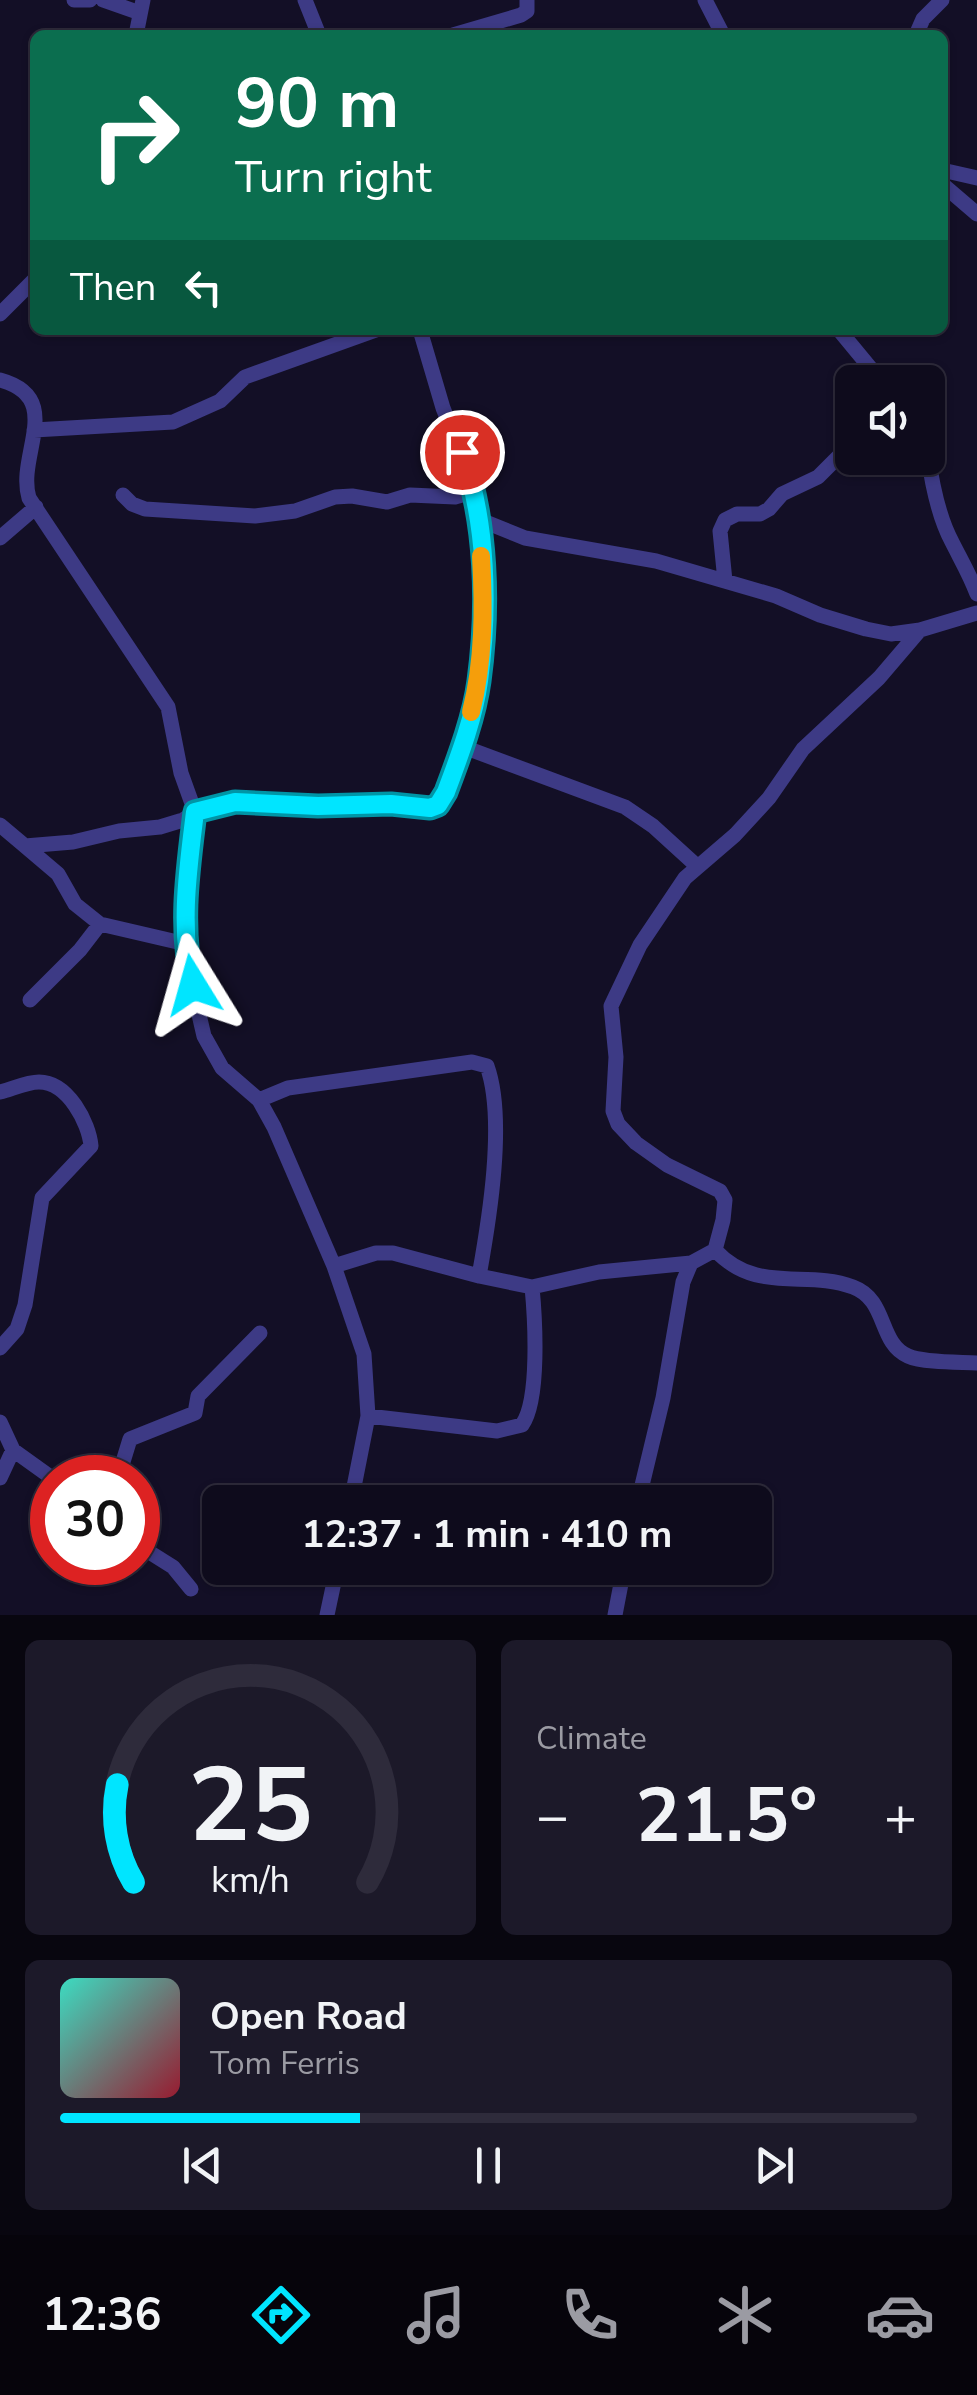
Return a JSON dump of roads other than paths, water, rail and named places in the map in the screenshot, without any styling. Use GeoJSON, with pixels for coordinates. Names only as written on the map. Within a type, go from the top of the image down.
{"type":"FeatureCollection","features":[{"type":"Feature","properties":{"kind":"street"},"geometry":{"type":"LineString","coordinates":[[74,0],[90,0]]}},
{"type":"Feature","properties":{"kind":"street"},"geometry":{"type":"LineString","coordinates":[[103,0],[142,7]]}},
{"type":"Feature","properties":{"kind":"street"},"geometry":{"type":"LineString","coordinates":[[306,0],[318,30]]}},
{"type":"Feature","properties":{"kind":"street"},"geometry":{"type":"LineString","coordinates":[[469,30],[521,15],[527,11],[527,0]]}},
{"type":"Feature","properties":{"kind":"street"},"geometry":{"type":"LineString","coordinates":[[705,0],[720,30]]}},
{"type":"Feature","properties":{"kind":"street"},"geometry":{"type":"LineString","coordinates":[[918,30],[923,19],[942,0]]}},
{"type":"Feature","properties":{"kind":"street"},"geometry":{"type":"LineString","coordinates":[[948,171],[977,178]]}},
{"type":"Feature","properties":{"kind":"street"},"geometry":{"type":"LineString","coordinates":[[948,189],[977,214]]}},
{"type":"Feature","properties":{"kind":"street"},"geometry":{"type":"LineString","coordinates":[[0,314],[30,284]]}},
{"type":"Feature","properties":{"kind":"street"},"geometry":{"type":"LineString","coordinates":[[34,430],[173,422],[220,401],[245,376],[362,335]]}},
{"type":"Feature","properties":{"kind":"street"},"geometry":{"type":"LineString","coordinates":[[25,846],[160,827],[195,812],[235,802],[430,808],[438,805],[446,792],[478,684],[484,598],[476,491],[443,408],[421,335]]}},
{"type":"Feature","properties":{"kind":"street"},"geometry":{"type":"LineString","coordinates":[[844,335],[868,365]]}},
{"type":"Feature","properties":{"kind":"street"},"geometry":{"type":"LineString","coordinates":[[0,380],[27,392],[36,418],[24,482],[29,498],[168,708],[181,773],[195,812],[186,900],[186,959],[204,1036],[222,1068],[258,1100],[274,1127],[334,1266],[364,1354],[368,1379],[368,1416],[358,1485]]}},
{"type":"Feature","properties":{"kind":"street"},"geometry":{"type":"LineString","coordinates":[[724,581],[720,531],[725,520],[737,514],[760,514],[782,494],[818,477],[835,460]]}},
{"type":"Feature","properties":{"kind":"street"},"geometry":{"type":"LineString","coordinates":[[930,475],[950,539],[977,594]]}},
{"type":"Feature","properties":{"kind":"street"},"geometry":{"type":"LineString","coordinates":[[123,495],[145,509],[254,516],[295,511],[335,497],[387,502],[410,495],[455,496],[476,491]]}},
{"type":"Feature","properties":{"kind":"street"},"geometry":{"type":"LineString","coordinates":[[0,538],[36,507]]}},
{"type":"Feature","properties":{"kind":"street"},"geometry":{"type":"LineString","coordinates":[[478,519],[526,538],[576,549],[618,552],[724,581],[891,634],[977,614]]}},
{"type":"Feature","properties":{"kind":"street"},"geometry":{"type":"LineString","coordinates":[[334,1266],[376,1253],[393,1253],[532,1287],[599,1272],[691,1263],[715,1250],[725,1200],[720,1191],[667,1165],[636,1143],[618,1124],[613,1111],[616,1057],[611,1006],[640,946],[685,878],[735,835],[769,798],[803,749],[879,678],[920,630]]}},
{"type":"Feature","properties":{"kind":"street"},"geometry":{"type":"LineString","coordinates":[[461,746],[626,807],[698,867]]}},
{"type":"Feature","properties":{"kind":"street"},"geometry":{"type":"LineString","coordinates":[[0,825],[58,874],[75,904],[100,924],[186,944]]}},
{"type":"Feature","properties":{"kind":"street"},"geometry":{"type":"LineString","coordinates":[[30,1000],[100,924]]}},
{"type":"Feature","properties":{"kind":"street"},"geometry":{"type":"LineString","coordinates":[[258,1100],[303,1086],[472,1062],[487,1066],[493,1100],[494,1160],[479,1276]]}},
{"type":"Feature","properties":{"kind":"street"},"geometry":{"type":"LineString","coordinates":[[0,1092],[41,1082],[54,1087],[78,1107],[90,1127],[91,1146],[42,1198],[24,1305],[17,1329],[0,1348]]}},
{"type":"Feature","properties":{"kind":"street"},"geometry":{"type":"LineString","coordinates":[[715,1250],[742,1271],[783,1280],[850,1285],[865,1292],[876,1303],[897,1348],[909,1357],[977,1363]]}},
{"type":"Feature","properties":{"kind":"street"},"geometry":{"type":"LineString","coordinates":[[642,1485],[663,1398],[683,1282],[691,1263]]}},
{"type":"Feature","properties":{"kind":"street"},"geometry":{"type":"LineString","coordinates":[[368,1416],[496,1431],[522,1425],[530,1407],[535,1350],[532,1287]]}},
{"type":"Feature","properties":{"kind":"street"},"geometry":{"type":"LineString","coordinates":[[125,1455],[130,1439],[195,1414],[198,1396],[260,1332]]}},
{"type":"Feature","properties":{"kind":"street"},"geometry":{"type":"LineString","coordinates":[[0,1422],[13,1450],[30,1462]]}},
{"type":"Feature","properties":{"kind":"street"},"geometry":{"type":"LineString","coordinates":[[0,1478],[13,1450]]}},
{"type":"Feature","properties":{"kind":"street"},"geometry":{"type":"LineString","coordinates":[[160,1559],[173,1567],[191,1589]]}},
{"type":"Feature","properties":{"kind":"street"},"geometry":{"type":"LineString","coordinates":[[328,1615],[334,1585]]}},
{"type":"Feature","properties":{"kind":"street"},"geometry":{"type":"LineString","coordinates":[[615,1615],[621,1585]]}}]}
